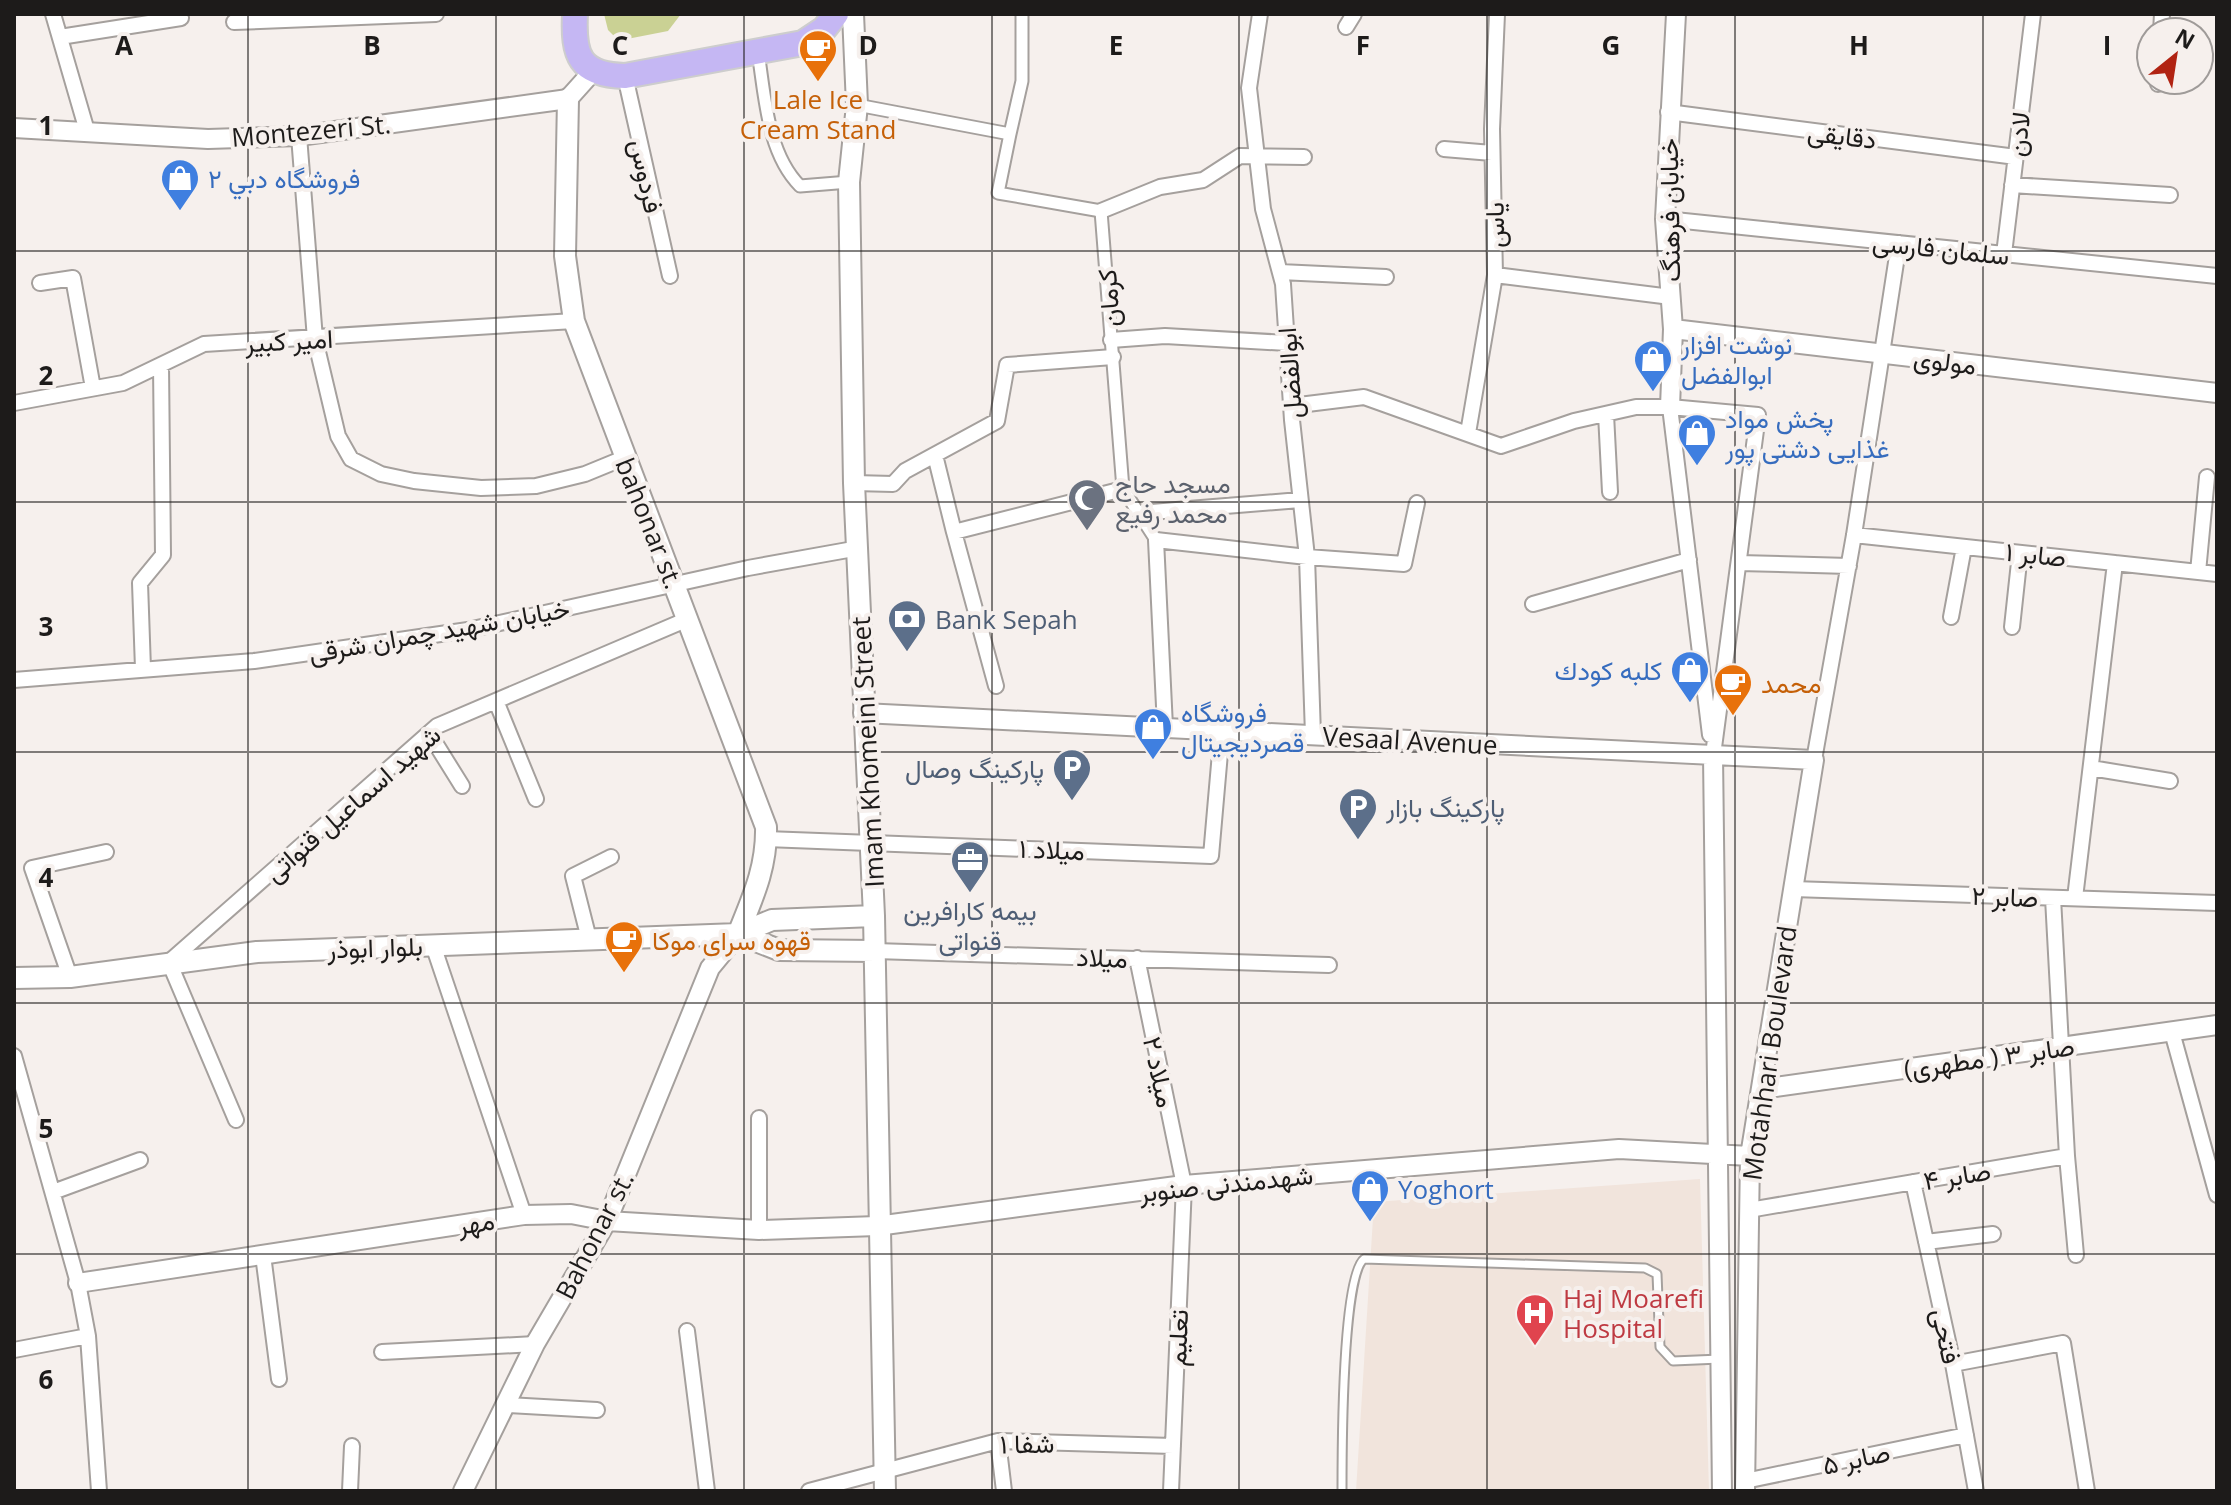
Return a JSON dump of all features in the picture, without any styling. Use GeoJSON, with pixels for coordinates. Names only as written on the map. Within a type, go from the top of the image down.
{"type":"FeatureCollection","features":[{"type":"Feature","properties":{"kind":"main road"},"geometry":{"type":"LineString","coordinates":[[575,14],[573,45],[594,70],[609,76],[625,76],[803,43],[824,29],[836,14]]}},
{"type":"Feature","properties":{"kind":"main road","name":"Imam Khomeini Street"},"geometry":{"type":"LineString","coordinates":[[853,14],[857,101],[849,182],[854,483],[874,916],[877,1226],[885,1482]]}},
{"type":"Feature","properties":{"kind":"main road","name":"bahonar st."},"geometry":{"type":"LineString","coordinates":[[568,99],[565,256],[574,321],[624,458],[759,802],[766,839],[762,877],[738,934]]}},
{"type":"Feature","properties":{"kind":"main road"},"geometry":{"type":"LineString","coordinates":[[738,934],[772,920],[874,916]]}},
{"type":"Feature","properties":{"kind":"main road"},"geometry":{"type":"LineString","coordinates":[[738,934],[779,950],[875,951]]}},
{"type":"Feature","properties":{"kind":"main road","name":"بلوار ابوذر"},"geometry":{"type":"LineString","coordinates":[[14,978],[70,977],[257,952],[738,934]]}},
{"type":"Feature","properties":{"kind":"street"},"geometry":{"type":"LineString","coordinates":[[53,14],[87,131]]}},
{"type":"Feature","properties":{"kind":"street"},"geometry":{"type":"LineString","coordinates":[[234,22],[285,17],[436,14]]}},
{"type":"Feature","properties":{"kind":"street"},"geometry":{"type":"LineString","coordinates":[[1022,14],[1022,81],[998,193],[1101,211],[1160,187],[1203,180],[1240,156],[1304,157]]}},
{"type":"Feature","properties":{"kind":"street","name":"ابوالفضل"},"geometry":{"type":"LineString","coordinates":[[1260,14],[1249,88],[1263,209],[1280,272],[1307,557],[1313,735]]}},
{"type":"Feature","properties":{"kind":"street","name":"یاس"},"geometry":{"type":"LineString","coordinates":[[1468,433],[1495,275],[1492,153],[1497,14]]}},
{"type":"Feature","properties":{"kind":"street","name":"خیابان فرهنگ"},"geometry":{"type":"LineString","coordinates":[[1670,407],[1673,329],[1665,219],[1668,112],[1676,14]]}},
{"type":"Feature","properties":{"kind":"street","name":"لادن"},"geometry":{"type":"LineString","coordinates":[[2004,254],[2033,14]]}},
{"type":"Feature","properties":{"kind":"street"},"geometry":{"type":"LineString","coordinates":[[60,37],[181,18]]}},
{"type":"Feature","properties":{"kind":"street"},"geometry":{"type":"LineString","coordinates":[[758,51],[768,117],[785,170],[800,186],[849,182]]}},
{"type":"Feature","properties":{"kind":"street"},"geometry":{"type":"LineString","coordinates":[[568,99],[594,70]]}},
{"type":"Feature","properties":{"kind":"street","name":"فردوس"},"geometry":{"type":"LineString","coordinates":[[625,76],[670,276]]}},
{"type":"Feature","properties":{"kind":"street","name":"Montezeri St."},"geometry":{"type":"LineString","coordinates":[[14,128],[208,139],[299,136],[568,99]]}},
{"type":"Feature","properties":{"kind":"street"},"geometry":{"type":"LineString","coordinates":[[857,101],[1010,134]]}},
{"type":"Feature","properties":{"kind":"street","name":"دقایقی"},"geometry":{"type":"LineString","coordinates":[[1668,112],[2016,157]]}},
{"type":"Feature","properties":{"kind":"street"},"geometry":{"type":"LineString","coordinates":[[299,136],[315,339],[344,450],[351,459],[381,474],[454,487],[510,488],[536,486],[585,474],[624,458]]}},
{"type":"Feature","properties":{"kind":"street"},"geometry":{"type":"LineString","coordinates":[[1444,149],[1492,153]]}},
{"type":"Feature","properties":{"kind":"street"},"geometry":{"type":"LineString","coordinates":[[2012,185],[2170,195]]}},
{"type":"Feature","properties":{"kind":"street","name":"کرمان"},"geometry":{"type":"LineString","coordinates":[[1101,211],[1123,489],[1156,540]]}},
{"type":"Feature","properties":{"kind":"street","name":"سلمان فارسی"},"geometry":{"type":"LineString","coordinates":[[1665,219],[2217,276]]}},
{"type":"Feature","properties":{"kind":"street"},"geometry":{"type":"LineString","coordinates":[[1814,760],[1849,566],[1899,243]]}},
{"type":"Feature","properties":{"kind":"street"},"geometry":{"type":"LineString","coordinates":[[1280,272],[1386,277]]}},
{"type":"Feature","properties":{"kind":"street"},"geometry":{"type":"LineString","coordinates":[[1495,275],[1671,297]]}},
{"type":"Feature","properties":{"kind":"street"},"geometry":{"type":"LineString","coordinates":[[40,283],[73,278],[93,388]]}},
{"type":"Feature","properties":{"kind":"street","name":"امیر کبیر"},"geometry":{"type":"LineString","coordinates":[[14,403],[123,383],[204,344],[574,321]]}},
{"type":"Feature","properties":{"kind":"street","name":"مولوی"},"geometry":{"type":"LineString","coordinates":[[1673,329],[2217,393]]}},
{"type":"Feature","properties":{"kind":"street"},"geometry":{"type":"LineString","coordinates":[[1111,340],[1165,336],[1287,343]]}},
{"type":"Feature","properties":{"kind":"street"},"geometry":{"type":"LineString","coordinates":[[854,483],[893,484],[905,471],[997,421],[1007,365],[1113,357]]}},
{"type":"Feature","properties":{"kind":"street"},"geometry":{"type":"LineString","coordinates":[[143,669],[140,583],[163,555],[161,365]]}},
{"type":"Feature","properties":{"kind":"street"},"geometry":{"type":"LineString","coordinates":[[1291,406],[1364,397],[1501,446],[1636,407],[1758,415],[1713,755]]}},
{"type":"Feature","properties":{"kind":"street"},"geometry":{"type":"LineString","coordinates":[[1670,407],[1713,755]]}},
{"type":"Feature","properties":{"kind":"street"},"geometry":{"type":"LineString","coordinates":[[1606,414],[1610,492]]}},
{"type":"Feature","properties":{"kind":"street"},"geometry":{"type":"LineString","coordinates":[[935,455],[996,686]]}},
{"type":"Feature","properties":{"kind":"street"},"geometry":{"type":"LineString","coordinates":[[2198,572],[2207,477]]}},
{"type":"Feature","properties":{"kind":"street"},"geometry":{"type":"LineString","coordinates":[[954,532],[1123,489]]}},
{"type":"Feature","properties":{"kind":"street"},"geometry":{"type":"LineString","coordinates":[[1139,513],[1300,500]]}},
{"type":"Feature","properties":{"kind":"street"},"geometry":{"type":"LineString","coordinates":[[1165,727],[1156,540],[1404,564],[1417,503]]}},
{"type":"Feature","properties":{"kind":"street","name":"صابر ۱"},"geometry":{"type":"LineString","coordinates":[[1854,535],[2217,574]]}},
{"type":"Feature","properties":{"kind":"street"},"geometry":{"type":"LineString","coordinates":[[1951,617],[1964,547]]}},
{"type":"Feature","properties":{"kind":"street","name":"خیابان شهید چمران شرقی"},"geometry":{"type":"LineString","coordinates":[[14,680],[254,661],[468,630],[674,584],[859,548]]}},
{"type":"Feature","properties":{"kind":"street"},"geometry":{"type":"LineString","coordinates":[[2012,627],[2020,553]]}},
{"type":"Feature","properties":{"kind":"street"},"geometry":{"type":"LineString","coordinates":[[1533,604],[1689,560]]}},
{"type":"Feature","properties":{"kind":"street"},"geometry":{"type":"LineString","coordinates":[[1739,563],[1849,566]]}},
{"type":"Feature","properties":{"kind":"street"},"geometry":{"type":"LineString","coordinates":[[2075,898],[2115,563]]}},
{"type":"Feature","properties":{"kind":"street","name":"شهید اسماعیل قنواتی"},"geometry":{"type":"LineString","coordinates":[[169,962],[429,733],[688,619]]}},
{"type":"Feature","properties":{"kind":"street"},"geometry":{"type":"LineString","coordinates":[[496,701],[536,799]]}},
{"type":"Feature","properties":{"kind":"street","name":"Vesaal Avenue"},"geometry":{"type":"LineString","coordinates":[[863,713],[1814,760]]}},
{"type":"Feature","properties":{"kind":"street","name":"میلاد ۱"},"geometry":{"type":"LineString","coordinates":[[766,839],[1211,856],[1222,730]]}},
{"type":"Feature","properties":{"kind":"street"},"geometry":{"type":"LineString","coordinates":[[429,733],[462,786]]}},
{"type":"Feature","properties":{"kind":"street","name":"Motahhari Boulevard"},"geometry":{"type":"LineString","coordinates":[[1713,755],[1723,1358],[1722,1491]]}},
{"type":"Feature","properties":{"kind":"street","name":"Motahhari Boulevard"},"geometry":{"type":"LineString","coordinates":[[1745,1486],[1750,1156],[1814,760]]}},
{"type":"Feature","properties":{"kind":"street"},"geometry":{"type":"LineString","coordinates":[[2091,768],[2170,781]]}},
{"type":"Feature","properties":{"kind":"street"},"geometry":{"type":"LineString","coordinates":[[70,977],[32,868],[106,852]]}},
{"type":"Feature","properties":{"kind":"street"},"geometry":{"type":"LineString","coordinates":[[589,939],[573,876],[611,857]]}},
{"type":"Feature","properties":{"kind":"street","name":"صابر ۲"},"geometry":{"type":"LineString","coordinates":[[1793,889],[2217,903]]}},
{"type":"Feature","properties":{"kind":"street"},"geometry":{"type":"LineString","coordinates":[[2053,898],[2067,1156],[2076,1255]]}},
{"type":"Feature","properties":{"kind":"street","name":"Bahonar st."},"geometry":{"type":"LineString","coordinates":[[463,1491],[535,1344],[607,1221],[710,968],[738,934]]}},
{"type":"Feature","properties":{"kind":"street"},"geometry":{"type":"LineString","coordinates":[[433,945],[524,1215]]}},
{"type":"Feature","properties":{"kind":"street","name":"میلاد"},"geometry":{"type":"LineString","coordinates":[[875,951],[1329,965]]}},
{"type":"Feature","properties":{"kind":"street","name":"میلاد ۲"},"geometry":{"type":"LineString","coordinates":[[1137,958],[1184,1185]]}},
{"type":"Feature","properties":{"kind":"street"},"geometry":{"type":"LineString","coordinates":[[169,962],[236,1120]]}},
{"type":"Feature","properties":{"kind":"street","name":"صابر ۳ ( مطهری)"},"geometry":{"type":"LineString","coordinates":[[1761,1089],[2217,1025]]}},
{"type":"Feature","properties":{"kind":"street"},"geometry":{"type":"LineString","coordinates":[[2172,1032],[2216,1186]]}},
{"type":"Feature","properties":{"kind":"street"},"geometry":{"type":"LineString","coordinates":[[14,1056],[78,1283],[88,1336],[99,1491]]}},
{"type":"Feature","properties":{"kind":"street"},"geometry":{"type":"LineString","coordinates":[[759,1118],[759,1230]]}},
{"type":"Feature","properties":{"kind":"street","name":"شهدمندنی صنوبر"},"geometry":{"type":"LineString","coordinates":[[877,1226],[1184,1185],[1619,1149],[1750,1156]]}},
{"type":"Feature","properties":{"kind":"street","name":"صابر ۴"},"geometry":{"type":"LineString","coordinates":[[1749,1210],[2067,1156]]}},
{"type":"Feature","properties":{"kind":"street"},"geometry":{"type":"LineString","coordinates":[[53,1192],[140,1160]]}},
{"type":"Feature","properties":{"kind":"street","name":"فتحی"},"geometry":{"type":"LineString","coordinates":[[1913,1182],[1953,1364],[1976,1491]]}},
{"type":"Feature","properties":{"kind":"street","name":"تعلیم"},"geometry":{"type":"LineString","coordinates":[[1171,1491],[1184,1185]]}},
{"type":"Feature","properties":{"kind":"street","name":"مهر"},"geometry":{"type":"LineString","coordinates":[[78,1283],[524,1215],[571,1214],[607,1221],[759,1230],[877,1226]]}},
{"type":"Feature","properties":{"kind":"street"},"geometry":{"type":"LineString","coordinates":[[1926,1242],[1993,1234]]}},
{"type":"Feature","properties":{"kind":"street"},"geometry":{"type":"LineString","coordinates":[[263,1255],[279,1379]]}},
{"type":"Feature","properties":{"kind":"street"},"geometry":{"type":"LineString","coordinates":[[687,1331],[707,1491]]}},
{"type":"Feature","properties":{"kind":"street"},"geometry":{"type":"LineString","coordinates":[[14,1350],[88,1336]]}},
{"type":"Feature","properties":{"kind":"street"},"geometry":{"type":"LineString","coordinates":[[1953,1364],[2063,1343],[2087,1491]]}},
{"type":"Feature","properties":{"kind":"street"},"geometry":{"type":"LineString","coordinates":[[382,1352],[535,1344]]}},
{"type":"Feature","properties":{"kind":"street"},"geometry":{"type":"LineString","coordinates":[[506,1405],[597,1410]]}},
{"type":"Feature","properties":{"kind":"street","name":"صابر ۵"},"geometry":{"type":"LineString","coordinates":[[1745,1486],[1966,1435]]}},
{"type":"Feature","properties":{"kind":"street"},"geometry":{"type":"LineString","coordinates":[[998,1441],[1004,1491]]}},
{"type":"Feature","properties":{"kind":"street","name":"شفا ۱"},"geometry":{"type":"LineString","coordinates":[[809,1491],[885,1482],[998,1441],[1173,1446]]}},
{"type":"Feature","properties":{"kind":"street"},"geometry":{"type":"LineString","coordinates":[[350,1491],[352,1446]]}},
{"type":"Feature","properties":{"kind":"lane"},"geometry":{"type":"LineString","coordinates":[[1342,1491],[1349,1308],[1354,1275],[1364,1259],[1645,1268],[1657,1274],[1660,1347],[1666,1355],[1673,1361],[1723,1358]]}},
{"type":"Feature","properties":{"kind":"shaded area","name":"Haj Moarefi Hospital"},"geometry":{"type":"Polygon","coordinates":[[[1700,1179],[1709,1491],[1356,1491],[1374,1202],[1700,1179]]]}},
{"type":"Feature","properties":{"kind":"green space"},"geometry":{"type":"Polygon","coordinates":[[[604,14],[681,14],[668,31],[627,39],[616,38],[608,30],[604,14]]]}},
{"type":"Feature","properties":{"kind":"place","name":"Lale Ice Cream Stand"},"geometry":{"type":"Point","coordinates":[818,83]}},
{"type":"Feature","properties":{"kind":"place","name":"فروشگاه دبي ٢"},"geometry":{"type":"Point","coordinates":[180,212]}},
{"type":"Feature","properties":{"kind":"place","name":"نوشت افزار ابوالفضل"},"geometry":{"type":"Point","coordinates":[1653,393]}},
{"type":"Feature","properties":{"kind":"place","name":"پخش مواد غذایی دشتی پور"},"geometry":{"type":"Point","coordinates":[1697,467]}},
{"type":"Feature","properties":{"kind":"place","name":"مسجد حاج محمد رفیع"},"geometry":{"type":"Point","coordinates":[1087,532]}},
{"type":"Feature","properties":{"kind":"place","name":"Bank Sepah"},"geometry":{"type":"Point","coordinates":[907,653]}},
{"type":"Feature","properties":{"kind":"place","name":"كلبه كودك"},"geometry":{"type":"Point","coordinates":[1690,704]}},
{"type":"Feature","properties":{"kind":"place","name":"محمد"},"geometry":{"type":"Point","coordinates":[1733,717]}},
{"type":"Feature","properties":{"kind":"place","name":"فروشگاه قصردیجیتال"},"geometry":{"type":"Point","coordinates":[1153,761]}},
{"type":"Feature","properties":{"kind":"place","name":"پارکینگ وصال"},"geometry":{"type":"Point","coordinates":[1072,802]}},
{"type":"Feature","properties":{"kind":"place","name":"پارکینگ بازار"},"geometry":{"type":"Point","coordinates":[1358,841]}},
{"type":"Feature","properties":{"kind":"place","name":"بیمه کارافرین قنواتی"},"geometry":{"type":"Point","coordinates":[970,894]}},
{"type":"Feature","properties":{"kind":"place","name":"قهوه سرای موکا"},"geometry":{"type":"Point","coordinates":[624,974]}},
{"type":"Feature","properties":{"kind":"place","name":"Yoghort"},"geometry":{"type":"Point","coordinates":[1370,1223]}},
{"type":"Feature","properties":{"kind":"place","name":"Haj Moarefi Hospital"},"geometry":{"type":"Point","coordinates":[1535,1347]}}]}
